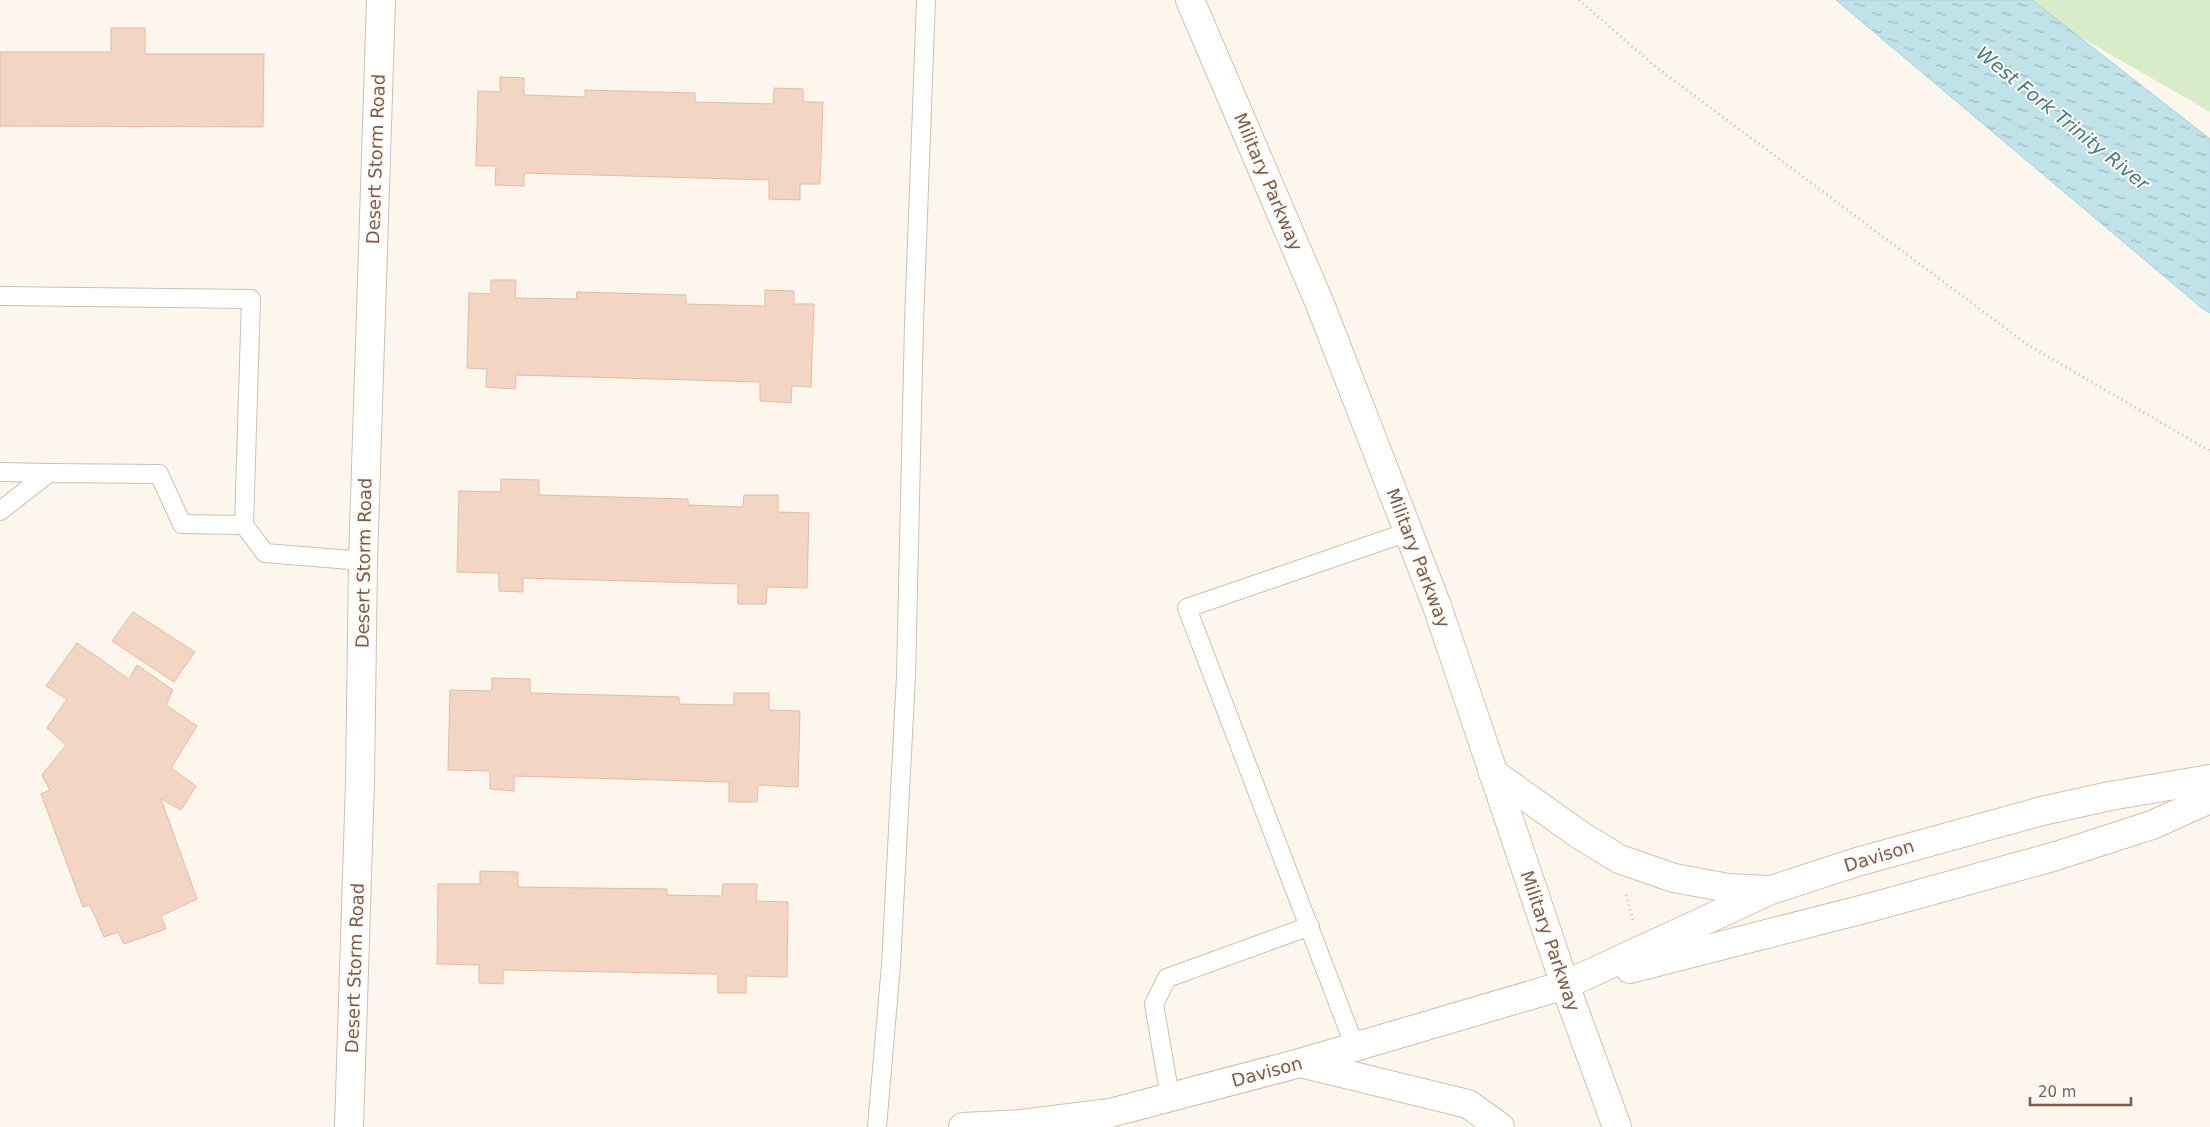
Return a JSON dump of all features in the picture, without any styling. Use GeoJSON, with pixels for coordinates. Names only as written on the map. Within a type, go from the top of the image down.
{"type":"FeatureCollection","features":[{"type":"Feature","properties":{"kind":"street","name":"Desert Storm Road"},"geometry":{"type":"LineString","coordinates":[[349,1127],[360,782],[363,561],[381,0]]}},
{"type":"Feature","properties":{"kind":"street","name":"Military Parkway"},"geometry":{"type":"LineString","coordinates":[[1190,0],[1320,304],[1408,532],[1436,606],[1565,985],[1617,1127]]}},
{"type":"Feature","properties":{"kind":"street"},"geometry":{"type":"LineString","coordinates":[[1493,773],[1580,835],[1619,859],[1674,878],[1728,888],[1771,890]]}},
{"type":"Feature","properties":{"kind":"street","name":"Davison"},"geometry":{"type":"LineString","coordinates":[[1565,985],[1771,890],[1875,857],[2042,811],[2110,796],[2210,779]]}},
{"type":"Feature","properties":{"kind":"street","name":"Davison"},"geometry":{"type":"LineString","coordinates":[[963,1127],[1021,1126],[1110,1113],[1300,1063],[1565,985],[1872,907],[2056,856],[2152,825],[2210,799]]}},
{"type":"Feature","properties":{"kind":"street"},"geometry":{"type":"LineString","coordinates":[[1300,1063],[1468,1104],[1500,1127]]}},
{"type":"Feature","properties":{"kind":"lane"},"geometry":{"type":"LineString","coordinates":[[877,1127],[890,965],[906,676],[914,323],[926,0]]}},
{"type":"Feature","properties":{"kind":"lane"},"geometry":{"type":"LineString","coordinates":[[0,296],[251,299],[244,525],[265,553],[363,561]]}},
{"type":"Feature","properties":{"kind":"lane"},"geometry":{"type":"LineString","coordinates":[[0,472],[159,474],[182,524],[244,525]]}},
{"type":"Feature","properties":{"kind":"lane"},"geometry":{"type":"LineString","coordinates":[[0,511],[49,473]]}},
{"type":"Feature","properties":{"kind":"lane"},"geometry":{"type":"LineString","coordinates":[[1355,1047],[1188,608],[1408,532]]}},
{"type":"Feature","properties":{"kind":"lane"},"geometry":{"type":"LineString","coordinates":[[1170,1097],[1154,1004],[1167,978],[1310,926]]}},
{"type":"Feature","properties":{"kind":"path"},"geometry":{"type":"LineString","coordinates":[[1579,0],[1652,64],[2028,345],[2210,451]]}},
{"type":"Feature","properties":{"kind":"path"},"geometry":{"type":"LineString","coordinates":[[1624,890],[1634,921]]}},
{"type":"Feature","properties":{"kind":"green space"},"geometry":{"type":"Polygon","coordinates":[[[2032,0],[2210,0],[2210,112],[2070,31],[2032,0]]]}},
{"type":"Feature","properties":{"kind":"water","name":"West Fork Trinity River"},"geometry":{"type":"Polygon","coordinates":[[[1836,0],[2032,0],[2210,139],[2210,313],[2203,309],[1836,0]]]}},
{"type":"Feature","properties":{"kind":"building"},"geometry":{"type":"Polygon","coordinates":[[[111,28],[145,28],[145,54],[264,54],[263,127],[0,126],[0,52],[111,52],[111,28]]]}},
{"type":"Feature","properties":{"kind":"building"},"geometry":{"type":"Polygon","coordinates":[[[500,77],[524,78],[524,95],[585,97],[585,90],[695,93],[695,102],[773,104],[774,88],[803,89],[803,102],[823,102],[820,184],[800,184],[800,200],[769,199],[769,180],[524,173],[524,186],[495,185],[496,166],[476,166],[478,91],[500,92],[500,77]]]}},
{"type":"Feature","properties":{"kind":"building"},"geometry":{"type":"Polygon","coordinates":[[[491,280],[516,280],[515,298],[576,299],[577,292],[686,295],[686,304],[765,306],[765,290],[794,291],[794,304],[814,304],[811,387],[792,386],[791,403],[760,401],[760,382],[516,375],[515,389],[486,387],[487,369],[467,368],[469,293],[491,294],[491,280]]]}},
{"type":"Feature","properties":{"kind":"building"},"geometry":{"type":"Polygon","coordinates":[[[501,479],[539,480],[539,495],[688,499],[688,505],[743,507],[744,495],[778,495],[778,512],[809,513],[807,588],[767,587],[766,604],[738,604],[738,584],[523,578],[523,592],[499,591],[499,573],[457,572],[459,491],[501,492],[501,479]]]}},
{"type":"Feature","properties":{"kind":"building"},"geometry":{"type":"Polygon","coordinates":[[[133,612],[195,652],[174,682],[112,641],[133,612]]]}},
{"type":"Feature","properties":{"kind":"building"},"geometry":{"type":"Polygon","coordinates":[[[77,643],[129,679],[137,665],[173,690],[166,705],[197,726],[171,768],[196,786],[181,810],[161,799],[197,899],[161,916],[166,929],[124,944],[118,932],[104,937],[90,905],[83,907],[41,794],[50,790],[42,775],[66,745],[47,728],[67,699],[46,686],[77,643]]]}},
{"type":"Feature","properties":{"kind":"building"},"geometry":{"type":"Polygon","coordinates":[[[492,678],[530,679],[530,693],[679,697],[679,704],[734,705],[734,693],[769,693],[769,710],[800,711],[798,787],[758,785],[757,802],[729,802],[729,782],[514,776],[514,791],[490,789],[490,771],[448,770],[450,690],[492,691],[492,678]]]}},
{"type":"Feature","properties":{"kind":"building"},"geometry":{"type":"Polygon","coordinates":[[[480,871],[518,872],[518,887],[667,889],[667,895],[722,896],[723,884],[757,884],[756,901],[788,902],[787,977],[746,976],[746,993],[718,993],[718,974],[503,970],[503,984],[479,983],[479,965],[437,964],[438,884],[480,884],[480,871]]]}}]}
